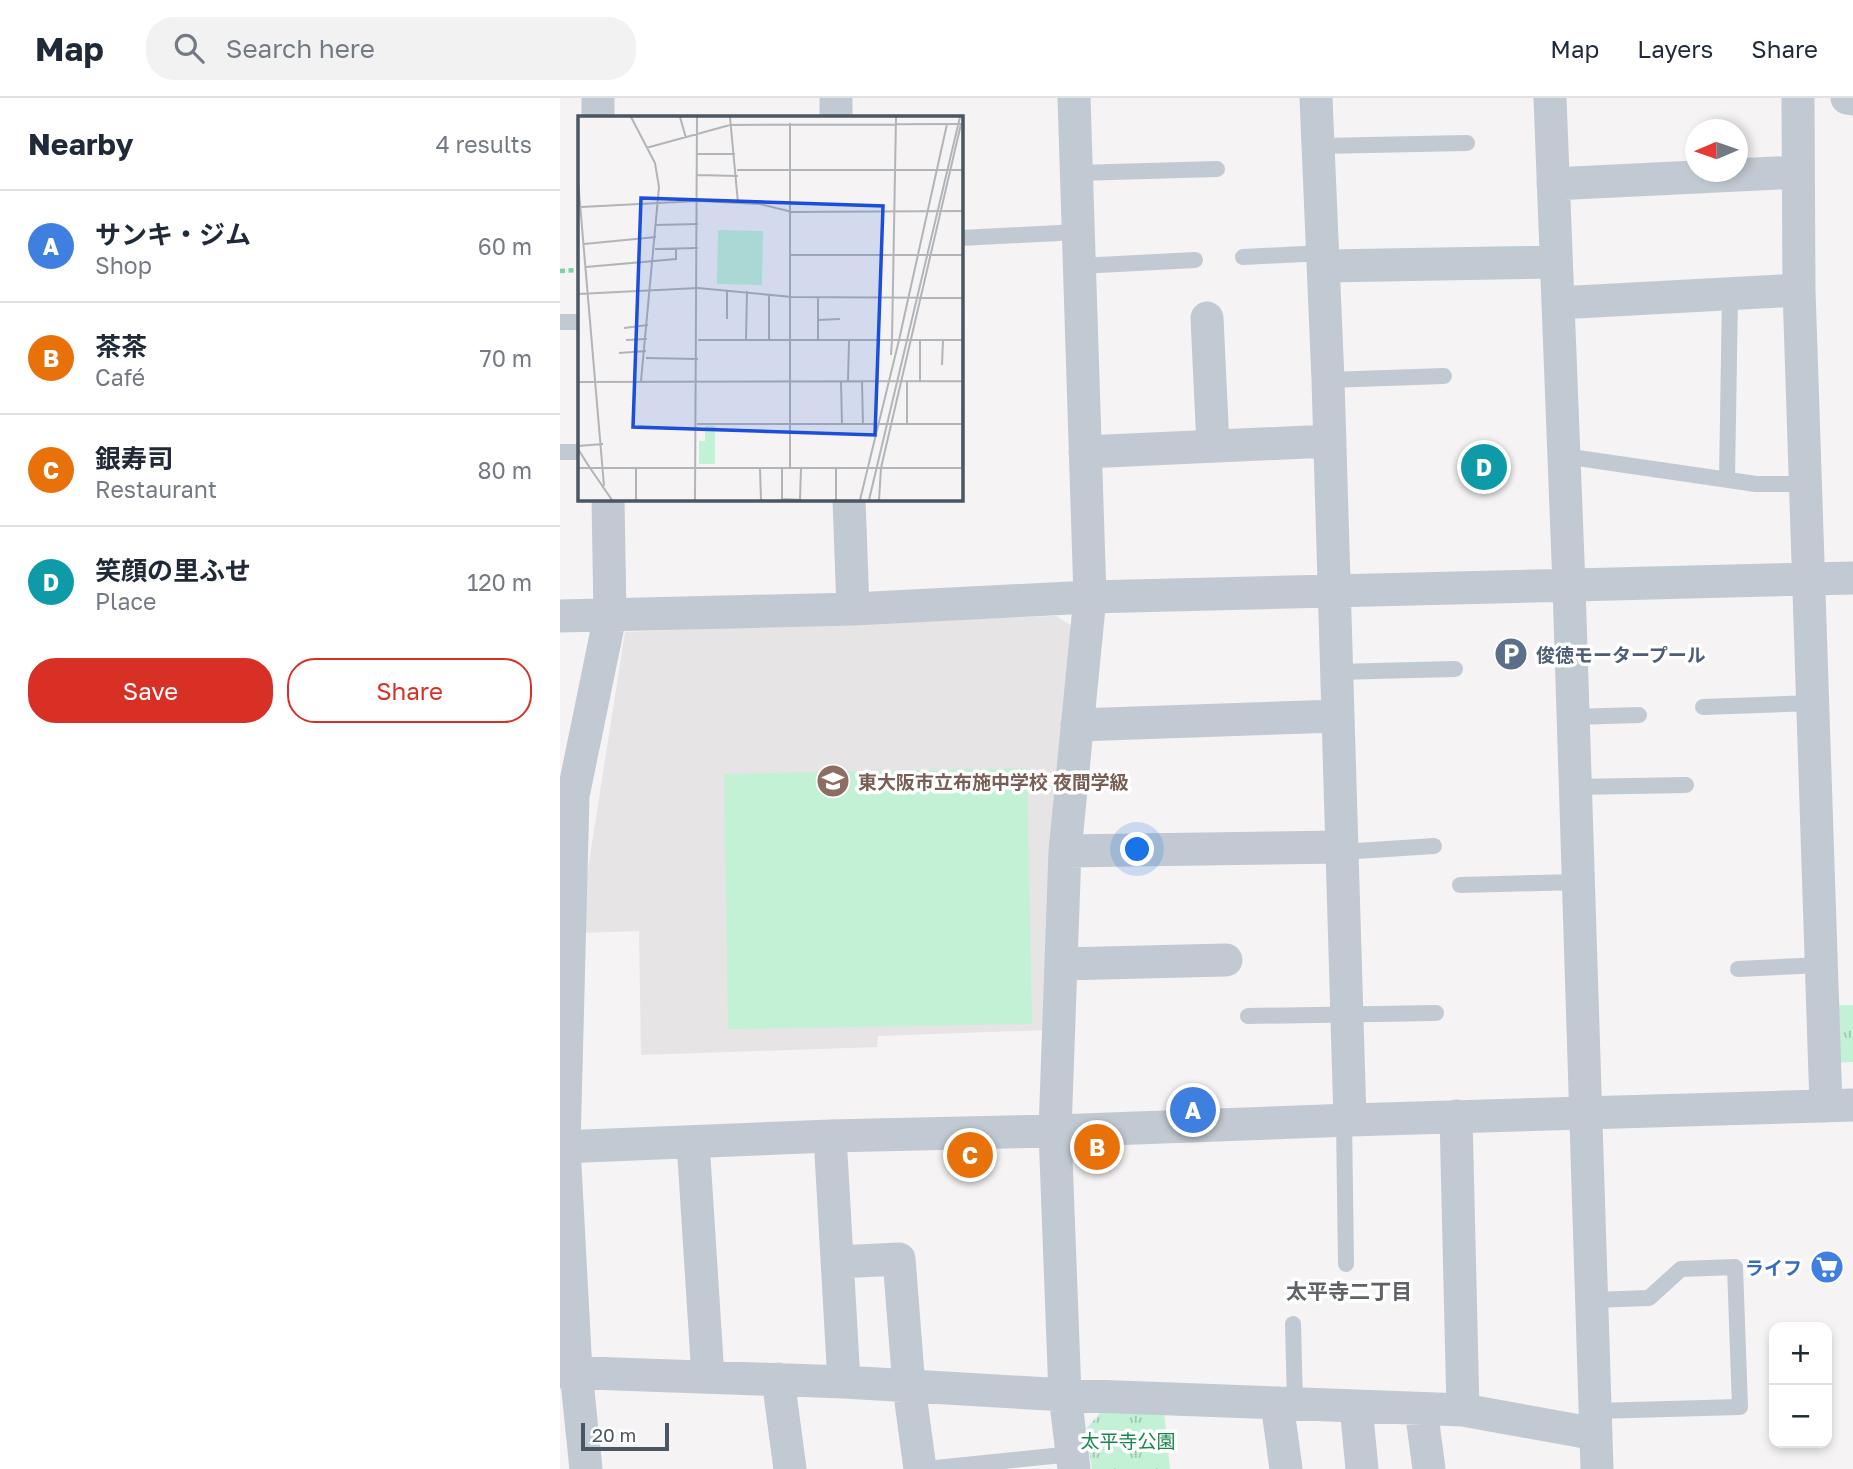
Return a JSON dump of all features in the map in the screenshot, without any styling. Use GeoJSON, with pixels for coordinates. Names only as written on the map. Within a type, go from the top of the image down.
{"type":"FeatureCollection","features":[{"type":"Feature","properties":{"kind":"street"},"geometry":{"type":"LineString","coordinates":[[598,98],[598,116]]}},
{"type":"Feature","properties":{"kind":"street"},"geometry":{"type":"LineString","coordinates":[[836,98],[836,116]]}},
{"type":"Feature","properties":{"kind":"street"},"geometry":{"type":"LineString","coordinates":[[1073,1462],[1065,1395],[1055,1131],[1065,851],[1090,597],[1074,98]]}},
{"type":"Feature","properties":{"kind":"street"},"geometry":{"type":"LineString","coordinates":[[1316,98],[1335,591],[1347,1015],[1347,1120]]}},
{"type":"Feature","properties":{"kind":"street"},"geometry":{"type":"LineString","coordinates":[[1550,98],[1569,586],[1597,1469]]}},
{"type":"Feature","properties":{"kind":"street"},"geometry":{"type":"LineString","coordinates":[[562,1147],[830,1136],[1840,1105],[1821,965],[1799,290],[1798,98]]}},
{"type":"Feature","properties":{"kind":"street"},"geometry":{"type":"LineString","coordinates":[[1847,98],[1853,99]]}},
{"type":"Feature","properties":{"kind":"street"},"geometry":{"type":"LineString","coordinates":[[1553,184],[1798,172]]}},
{"type":"Feature","properties":{"kind":"street"},"geometry":{"type":"LineString","coordinates":[[1324,260],[1556,262]]}},
{"type":"Feature","properties":{"kind":"street"},"geometry":{"type":"LineString","coordinates":[[1558,303],[1799,290]]}},
{"type":"Feature","properties":{"kind":"street"},"geometry":{"type":"LineString","coordinates":[[1207,318],[1213,446]]}},
{"type":"Feature","properties":{"kind":"street"},"geometry":{"type":"LineString","coordinates":[[1085,452],[1330,442]]}},
{"type":"Feature","properties":{"kind":"street"},"geometry":{"type":"LineString","coordinates":[[586,1469],[568,1372],[562,1147],[567,796],[611,616],[608,500]]}},
{"type":"Feature","properties":{"kind":"street"},"geometry":{"type":"LineString","coordinates":[[849,500],[853,610]]}},
{"type":"Feature","properties":{"kind":"street"},"geometry":{"type":"LineString","coordinates":[[560,616],[853,610],[1090,597],[1853,578]]}},
{"type":"Feature","properties":{"kind":"street"},"geometry":{"type":"LineString","coordinates":[[1077,725],[1337,716]]}},
{"type":"Feature","properties":{"kind":"street"},"geometry":{"type":"LineString","coordinates":[[1065,851],[1341,850]]}},
{"type":"Feature","properties":{"kind":"street"},"geometry":{"type":"LineString","coordinates":[[1061,964],[1227,960]]}},
{"type":"Feature","properties":{"kind":"street"},"geometry":{"type":"LineString","coordinates":[[1456,1116],[1462,1410]]}},
{"type":"Feature","properties":{"kind":"street"},"geometry":{"type":"LineString","coordinates":[[830,1136],[844,1382]]}},
{"type":"Feature","properties":{"kind":"street"},"geometry":{"type":"LineString","coordinates":[[693,1142],[708,1377]]}},
{"type":"Feature","properties":{"kind":"street"},"geometry":{"type":"LineString","coordinates":[[838,1262],[899,1259],[909,1387],[920,1469]]}},
{"type":"Feature","properties":{"kind":"street"},"geometry":{"type":"LineString","coordinates":[[568,1372],[1462,1410],[1595,1423]]}},
{"type":"Feature","properties":{"kind":"street"},"geometry":{"type":"LineString","coordinates":[[778,1379],[790,1469]]}},
{"type":"Feature","properties":{"kind":"street"},"geometry":{"type":"LineString","coordinates":[[1286,1404],[1286,1469]]}},
{"type":"Feature","properties":{"kind":"street"},"geometry":{"type":"LineString","coordinates":[[1356,1406],[1362,1469]]}},
{"type":"Feature","properties":{"kind":"street"},"geometry":{"type":"LineString","coordinates":[[1421,1409],[1429,1469]]}},
{"type":"Feature","properties":{"kind":"lane"},"geometry":{"type":"LineString","coordinates":[[1319,146],[1467,143]]}},
{"type":"Feature","properties":{"kind":"lane"},"geometry":{"type":"LineString","coordinates":[[1076,173],[1217,169]]}},
{"type":"Feature","properties":{"kind":"lane"},"geometry":{"type":"LineString","coordinates":[[962,238],[1078,232]]}},
{"type":"Feature","properties":{"kind":"lane"},"geometry":{"type":"LineString","coordinates":[[1243,257],[1324,260]]}},
{"type":"Feature","properties":{"kind":"lane"},"geometry":{"type":"LineString","coordinates":[[1079,266],[1195,260]]}},
{"type":"Feature","properties":{"kind":"lane"},"geometry":{"type":"LineString","coordinates":[[1727,480],[1730,294]]}},
{"type":"Feature","properties":{"kind":"lane"},"geometry":{"type":"LineString","coordinates":[[560,322],[578,322]]}},
{"type":"Feature","properties":{"kind":"lane"},"geometry":{"type":"LineString","coordinates":[[1328,380],[1444,376]]}},
{"type":"Feature","properties":{"kind":"lane"},"geometry":{"type":"LineString","coordinates":[[560,452],[578,452]]}},
{"type":"Feature","properties":{"kind":"lane"},"geometry":{"type":"LineString","coordinates":[[1564,456],[1756,484],[1806,484]]}},
{"type":"Feature","properties":{"kind":"lane"},"geometry":{"type":"LineString","coordinates":[[1336,672],[1455,669]]}},
{"type":"Feature","properties":{"kind":"lane"},"geometry":{"type":"LineString","coordinates":[[1703,707],[1813,703]]}},
{"type":"Feature","properties":{"kind":"lane"},"geometry":{"type":"LineString","coordinates":[[1573,717],[1639,715]]}},
{"type":"Feature","properties":{"kind":"lane"},"geometry":{"type":"LineString","coordinates":[[1575,788],[1686,785]]}},
{"type":"Feature","properties":{"kind":"lane"},"geometry":{"type":"LineString","coordinates":[[1341,850],[1434,846]]}},
{"type":"Feature","properties":{"kind":"lane"},"geometry":{"type":"LineString","coordinates":[[1460,885],[1578,882]]}},
{"type":"Feature","properties":{"kind":"lane"},"geometry":{"type":"LineString","coordinates":[[1738,969],[1821,965]]}},
{"type":"Feature","properties":{"kind":"lane"},"geometry":{"type":"LineString","coordinates":[[1248,1016],[1436,1013]]}},
{"type":"Feature","properties":{"kind":"lane"},"geometry":{"type":"LineString","coordinates":[[1346,1264],[1347,1120]]}},
{"type":"Feature","properties":{"kind":"lane"},"geometry":{"type":"LineString","coordinates":[[1592,1300],[1650,1298],[1681,1269],[1735,1267],[1740,1407],[1595,1423]]}},
{"type":"Feature","properties":{"kind":"lane"},"geometry":{"type":"LineString","coordinates":[[1286,1404],[1293,1324]]}},
{"type":"Feature","properties":{"kind":"lane"},"geometry":{"type":"LineString","coordinates":[[926,1469],[1073,1462]]}},
{"type":"Feature","properties":{"kind":"path"},"geometry":{"type":"LineString","coordinates":[[560,271],[578,270]]}},
{"type":"Feature","properties":{"kind":"shaded area","name":"東大阪市立布施中学校 夜間学級"},"geometry":{"type":"Polygon","coordinates":[[[1056,616],[1075,628],[1048,1030],[878,1036],[877,1047],[641,1055],[639,931],[578,933],[625,632],[1056,616]]]}},
{"type":"Feature","properties":{"kind":"green space"},"geometry":{"type":"Polygon","coordinates":[[[1027,768],[1032,1024],[728,1029],[724,774],[1027,768]]]}},
{"type":"Feature","properties":{"kind":"green space"},"geometry":{"type":"Polygon","coordinates":[[[1833,1005],[1853,1005],[1853,1062],[1833,1063],[1833,1005]]]}},
{"type":"Feature","properties":{"kind":"green space","name":"太平寺公園"},"geometry":{"type":"Polygon","coordinates":[[[1102,1411],[1164,1412],[1170,1469],[1092,1469],[1086,1429],[1102,1411]]]}},
{"type":"Feature","properties":{"kind":"place","name":"笑顔の里ふせ"},"geometry":{"type":"Point","coordinates":[1484,467]}},
{"type":"Feature","properties":{"kind":"place","name":"俊徳モータープール"},"geometry":{"type":"Point","coordinates":[1511,654]}},
{"type":"Feature","properties":{"kind":"place","name":"東大阪市立布施中学校 夜間学級"},"geometry":{"type":"Point","coordinates":[833,781]}},
{"type":"Feature","properties":{"kind":"place","name":"サンキ・ジム"},"geometry":{"type":"Point","coordinates":[1193,1110]}},
{"type":"Feature","properties":{"kind":"place","name":"茶茶"},"geometry":{"type":"Point","coordinates":[1097,1147]}},
{"type":"Feature","properties":{"kind":"place","name":"銀寿司"},"geometry":{"type":"Point","coordinates":[970,1155]}},
{"type":"Feature","properties":{"kind":"place","name":"ライフ"},"geometry":{"type":"Point","coordinates":[1827,1267]}},
{"type":"Feature","properties":{"kind":"district","name":"太平寺二丁目"},"geometry":{"type":"Point","coordinates":[1349,1291]}}]}
